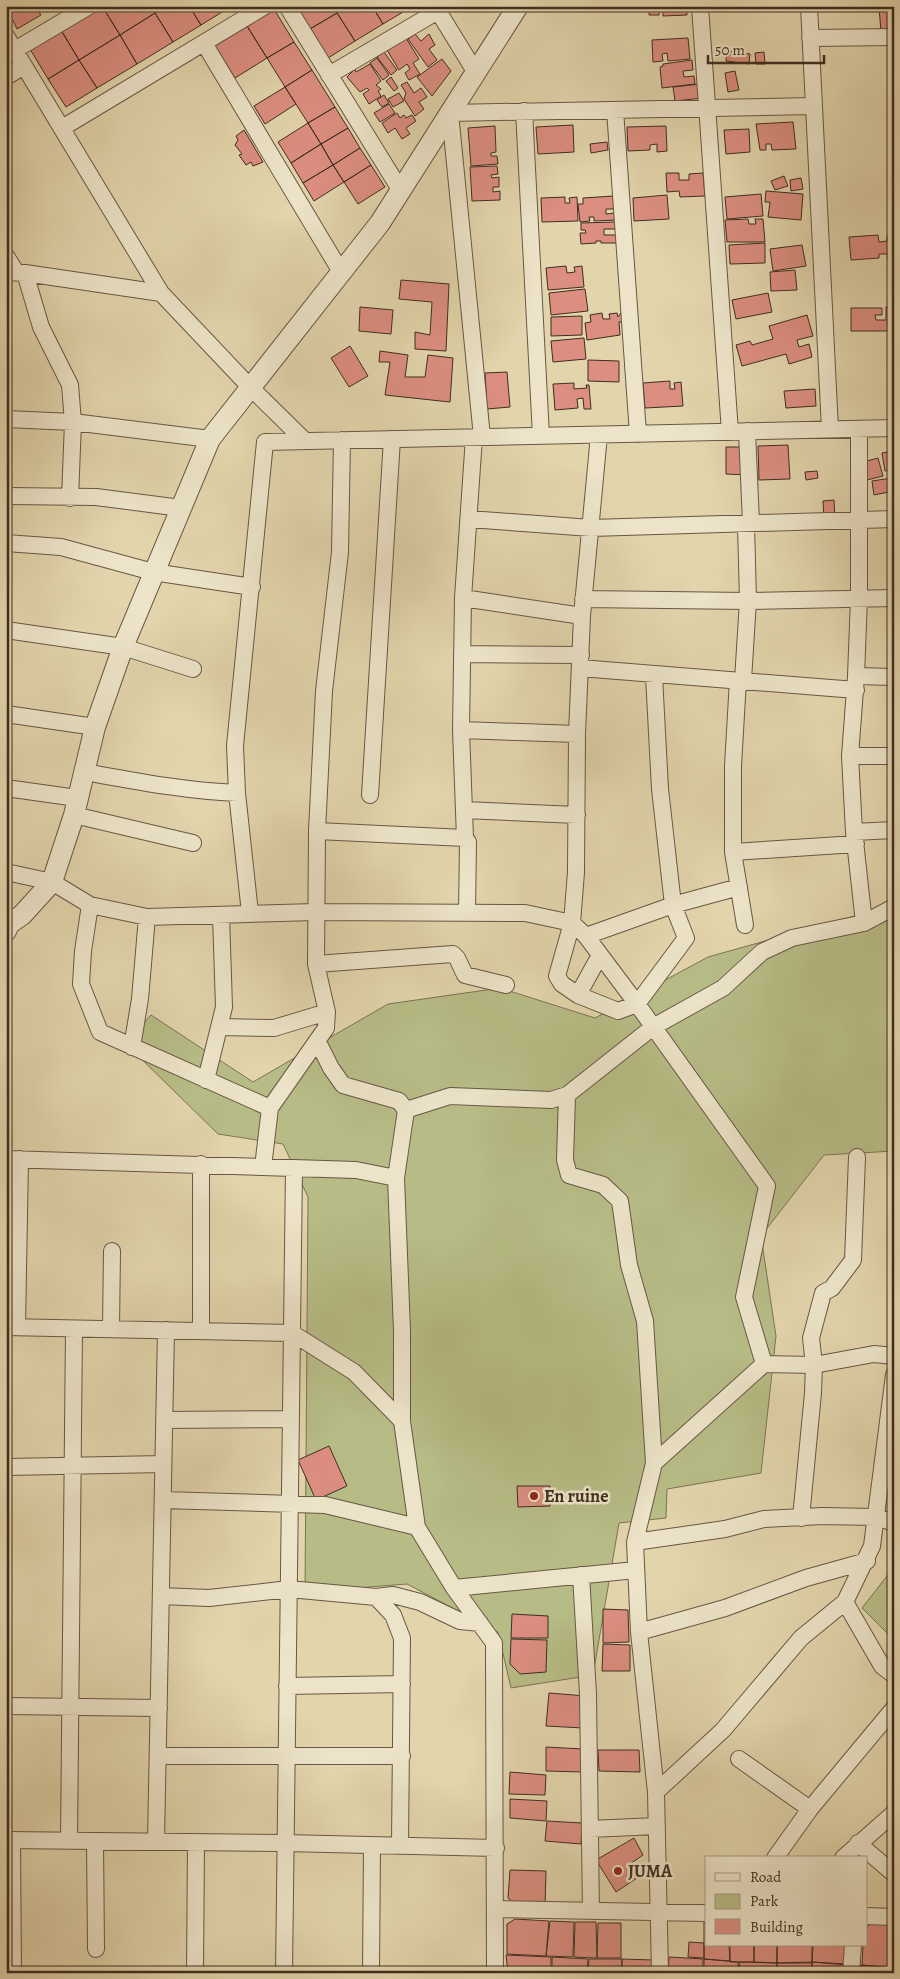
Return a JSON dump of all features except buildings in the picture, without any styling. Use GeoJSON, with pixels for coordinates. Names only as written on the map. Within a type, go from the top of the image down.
{"type":"FeatureCollection","features":[{"type":"Feature","properties":{"kind":"street"},"geometry":{"type":"LineString","coordinates":[[88,6],[10,43],[161,293],[250,388],[305,441]]}},
{"type":"Feature","properties":{"kind":"street"},"geometry":{"type":"LineString","coordinates":[[62,128],[265,6]]}},
{"type":"Feature","properties":{"kind":"street"},"geometry":{"type":"LineString","coordinates":[[287,6],[400,191]]}},
{"type":"Feature","properties":{"kind":"street"},"geometry":{"type":"LineString","coordinates":[[7,926],[22,915],[52,882],[76,806],[95,727],[123,647],[210,439],[380,223],[518,6]]}},
{"type":"Feature","properties":{"kind":"street"},"geometry":{"type":"LineString","coordinates":[[700,6],[730,432]]}},
{"type":"Feature","properties":{"kind":"street"},"geometry":{"type":"LineString","coordinates":[[809,6],[830,429]]}},
{"type":"Feature","properties":{"kind":"street"},"geometry":{"type":"LineString","coordinates":[[329,75],[436,9],[476,73]]}},
{"type":"Feature","properties":{"kind":"street"},"geometry":{"type":"LineString","coordinates":[[810,38],[894,36]]}},
{"type":"Feature","properties":{"kind":"street"},"geometry":{"type":"LineString","coordinates":[[204,43],[341,272]]}},
{"type":"Feature","properties":{"kind":"street"},"geometry":{"type":"LineString","coordinates":[[6,77],[24,66]]}},
{"type":"Feature","properties":{"kind":"street"},"geometry":{"type":"LineString","coordinates":[[450,113],[814,106]]}},
{"type":"Feature","properties":{"kind":"street"},"geometry":{"type":"LineString","coordinates":[[615,110],[638,434]]}},
{"type":"Feature","properties":{"kind":"street"},"geometry":{"type":"LineString","coordinates":[[524,111],[541,436]]}},
{"type":"Feature","properties":{"kind":"street"},"geometry":{"type":"LineString","coordinates":[[450,113],[478,437],[463,598],[461,730],[465,838],[468,842],[467,913]]}},
{"type":"Feature","properties":{"kind":"street"},"geometry":{"type":"LineString","coordinates":[[6,256],[16,272],[40,327],[70,385],[73,422],[70,498]]}},
{"type":"Feature","properties":{"kind":"street"},"geometry":{"type":"LineString","coordinates":[[16,272],[161,293]]}},
{"type":"Feature","properties":{"kind":"street"},"geometry":{"type":"LineString","coordinates":[[6,419],[73,422],[210,439]]}},
{"type":"Feature","properties":{"kind":"street"},"geometry":{"type":"LineString","coordinates":[[859,428],[856,683],[850,756],[855,838],[864,924]]}},
{"type":"Feature","properties":{"kind":"street"},"geometry":{"type":"LineString","coordinates":[[250,913],[237,793],[235,746],[265,442],[894,428]]}},
{"type":"Feature","properties":{"kind":"street"},"geometry":{"type":"LineString","coordinates":[[745,925],[733,852],[732,766],[748,601],[747,431]]}},
{"type":"Feature","properties":{"kind":"street"},"geometry":{"type":"LineString","coordinates":[[599,435],[582,616],[572,923],[557,976],[562,984],[578,994],[618,1011],[637,1004],[686,938],[672,905],[660,789],[654,676]]}},
{"type":"Feature","properties":{"kind":"street"},"geometry":{"type":"LineString","coordinates":[[370,795],[392,439]]}},
{"type":"Feature","properties":{"kind":"street"},"geometry":{"type":"LineString","coordinates":[[264,1167],[270,1108],[326,1028],[327,1012],[316,964],[317,831],[324,690],[340,552],[342,440]]}},
{"type":"Feature","properties":{"kind":"street"},"geometry":{"type":"LineString","coordinates":[[6,496],[96,497],[181,508]]}},
{"type":"Feature","properties":{"kind":"street"},"geometry":{"type":"LineString","coordinates":[[469,520],[591,528],[894,518]]}},
{"type":"Feature","properties":{"kind":"street"},"geometry":{"type":"LineString","coordinates":[[6,543],[61,546],[153,572],[252,587]]}},
{"type":"Feature","properties":{"kind":"street"},"geometry":{"type":"LineString","coordinates":[[463,598],[582,616]]}},
{"type":"Feature","properties":{"kind":"street"},"geometry":{"type":"LineString","coordinates":[[583,599],[748,601],[894,598]]}},
{"type":"Feature","properties":{"kind":"street"},"geometry":{"type":"LineString","coordinates":[[6,630],[123,647],[193,669]]}},
{"type":"Feature","properties":{"kind":"street"},"geometry":{"type":"LineString","coordinates":[[462,654],[581,662],[654,676],[856,683],[894,677]]}},
{"type":"Feature","properties":{"kind":"street"},"geometry":{"type":"LineString","coordinates":[[6,714],[95,727]]}},
{"type":"Feature","properties":{"kind":"street"},"geometry":{"type":"LineString","coordinates":[[461,730],[578,734]]}},
{"type":"Feature","properties":{"kind":"street"},"geometry":{"type":"LineString","coordinates":[[850,756],[894,756]]}},
{"type":"Feature","properties":{"kind":"street"},"geometry":{"type":"LineString","coordinates":[[85,772],[150,784],[237,793]]}},
{"type":"Feature","properties":{"kind":"street"},"geometry":{"type":"LineString","coordinates":[[6,788],[76,806],[193,843]]}},
{"type":"Feature","properties":{"kind":"street"},"geometry":{"type":"LineString","coordinates":[[464,810],[577,815]]}},
{"type":"Feature","properties":{"kind":"street"},"geometry":{"type":"LineString","coordinates":[[733,852],[855,838],[894,830]]}},
{"type":"Feature","properties":{"kind":"street"},"geometry":{"type":"LineString","coordinates":[[317,831],[465,838]]}},
{"type":"Feature","properties":{"kind":"street"},"geometry":{"type":"LineString","coordinates":[[6,872],[52,882],[90,905],[147,916],[315,912],[525,913],[572,923],[586,936],[637,1004],[767,1186],[744,1297],[764,1364]]}},
{"type":"Feature","properties":{"kind":"street"},"geometry":{"type":"LineString","coordinates":[[586,936],[672,905],[739,887]]}},
{"type":"Feature","properties":{"kind":"street"},"geometry":{"type":"LineString","coordinates":[[90,905],[83,952],[81,984],[100,1032],[270,1108]]}},
{"type":"Feature","properties":{"kind":"street"},"geometry":{"type":"LineString","coordinates":[[406,1110],[450,1096],[551,1100],[567,1095],[653,1027],[724,988],[762,952],[792,938],[864,924],[894,907]]}},
{"type":"Feature","properties":{"kind":"street"},"geometry":{"type":"LineString","coordinates":[[206,1080],[224,1007],[221,915]]}},
{"type":"Feature","properties":{"kind":"street"},"geometry":{"type":"LineString","coordinates":[[132,1047],[140,999],[147,916]]}},
{"type":"Feature","properties":{"kind":"street"},"geometry":{"type":"LineString","coordinates":[[316,964],[453,954],[465,975],[506,984]]}},
{"type":"Feature","properties":{"kind":"street"},"geometry":{"type":"LineString","coordinates":[[578,994],[600,955]]}},
{"type":"Feature","properties":{"kind":"street"},"geometry":{"type":"LineString","coordinates":[[219,1028],[274,1028],[327,1012]]}},
{"type":"Feature","properties":{"kind":"street"},"geometry":{"type":"LineString","coordinates":[[318,1042],[331,1068],[343,1085],[399,1101],[406,1110],[396,1178],[402,1331],[402,1422],[417,1527],[454,1588],[494,1643],[495,1973]]}},
{"type":"Feature","properties":{"kind":"street"},"geometry":{"type":"LineString","coordinates":[[567,1095],[565,1160],[569,1175],[603,1185],[620,1201],[629,1266],[645,1320],[654,1463],[634,1542],[639,1632],[656,1792],[660,1973]]}},
{"type":"Feature","properties":{"kind":"street"},"geometry":{"type":"LineString","coordinates":[[801,1518],[814,1365],[811,1338],[823,1293],[832,1288],[853,1260],[858,1157]]}},
{"type":"Feature","properties":{"kind":"street"},"geometry":{"type":"LineString","coordinates":[[396,1178],[356,1170],[13,1159],[11,1327],[292,1333],[354,1372],[402,1422]]}},
{"type":"Feature","properties":{"kind":"street"},"geometry":{"type":"LineString","coordinates":[[201,1164],[201,1331]]}},
{"type":"Feature","properties":{"kind":"street"},"geometry":{"type":"LineString","coordinates":[[284,1973],[294,1169]]}},
{"type":"Feature","properties":{"kind":"street"},"geometry":{"type":"LineString","coordinates":[[111,1329],[112,1251]]}},
{"type":"Feature","properties":{"kind":"street"},"geometry":{"type":"LineString","coordinates":[[69,1840],[74,1328]]}},
{"type":"Feature","properties":{"kind":"street"},"geometry":{"type":"LineString","coordinates":[[156,1841],[166,1330]]}},
{"type":"Feature","properties":{"kind":"street"},"geometry":{"type":"LineString","coordinates":[[654,1463],[764,1364],[814,1365],[874,1354],[894,1356]]}},
{"type":"Feature","properties":{"kind":"street"},"geometry":{"type":"LineString","coordinates":[[656,1792],[723,1730],[801,1638],[845,1602],[867,1561],[872,1546],[894,1374]]}},
{"type":"Feature","properties":{"kind":"street"},"geometry":{"type":"LineString","coordinates":[[164,1420],[291,1419]]}},
{"type":"Feature","properties":{"kind":"street"},"geometry":{"type":"LineString","coordinates":[[6,1467],[164,1464]]}},
{"type":"Feature","properties":{"kind":"street"},"geometry":{"type":"LineString","coordinates":[[163,1500],[325,1505],[417,1527]]}},
{"type":"Feature","properties":{"kind":"street"},"geometry":{"type":"LineString","coordinates":[[634,1542],[725,1528],[764,1519],[822,1516],[876,1517],[894,1523]]}},
{"type":"Feature","properties":{"kind":"street"},"geometry":{"type":"LineString","coordinates":[[639,1632],[725,1608],[806,1578],[867,1561]]}},
{"type":"Feature","properties":{"kind":"street"},"geometry":{"type":"LineString","coordinates":[[454,1588],[636,1570]]}},
{"type":"Feature","properties":{"kind":"street"},"geometry":{"type":"LineString","coordinates":[[581,1575],[588,1694],[591,1911]]}},
{"type":"Feature","properties":{"kind":"street"},"geometry":{"type":"LineString","coordinates":[[161,1596],[209,1598],[288,1589],[376,1596],[393,1595],[408,1598],[460,1620],[480,1623]]}},
{"type":"Feature","properties":{"kind":"street"},"geometry":{"type":"LineString","coordinates":[[376,1596],[386,1605],[398,1625],[402,1638],[400,1846]]}},
{"type":"Feature","properties":{"kind":"street"},"geometry":{"type":"LineString","coordinates":[[845,1602],[882,1666],[894,1675]]}},
{"type":"Feature","properties":{"kind":"street"},"geometry":{"type":"LineString","coordinates":[[287,1686],[402,1684]]}},
{"type":"Feature","properties":{"kind":"street"},"geometry":{"type":"LineString","coordinates":[[6,1706],[159,1708]]}},
{"type":"Feature","properties":{"kind":"street"},"geometry":{"type":"LineString","coordinates":[[776,1856],[810,1809],[894,1708]]}},
{"type":"Feature","properties":{"kind":"street"},"geometry":{"type":"LineString","coordinates":[[158,1756],[402,1756]]}},
{"type":"Feature","properties":{"kind":"street"},"geometry":{"type":"LineString","coordinates":[[739,1759],[810,1809]]}},
{"type":"Feature","properties":{"kind":"street"},"geometry":{"type":"LineString","coordinates":[[845,1856],[894,1813]]}},
{"type":"Feature","properties":{"kind":"street"},"geometry":{"type":"LineString","coordinates":[[590,1829],[657,1826]]}},
{"type":"Feature","properties":{"kind":"street"},"geometry":{"type":"LineString","coordinates":[[13,1973],[9,1840],[285,1843],[496,1848]]}},
{"type":"Feature","properties":{"kind":"street"},"geometry":{"type":"LineString","coordinates":[[95,1840],[96,1949]]}},
{"type":"Feature","properties":{"kind":"street"},"geometry":{"type":"LineString","coordinates":[[195,1973],[196,1842]]}},
{"type":"Feature","properties":{"kind":"street"},"geometry":{"type":"LineString","coordinates":[[858,1843],[894,1874]]}},
{"type":"Feature","properties":{"kind":"street"},"geometry":{"type":"LineString","coordinates":[[372,1845],[372,1973]]}},
{"type":"Feature","properties":{"kind":"street"},"geometry":{"type":"LineString","coordinates":[[495,1909],[705,1913]]}},
{"type":"Feature","properties":{"kind":"street"},"geometry":{"type":"LineString","coordinates":[[868,1916],[894,1917]]}},
{"type":"Feature","properties":{"kind":"street"},"geometry":{"type":"LineString","coordinates":[[851,1973],[853,1946]]}},
{"type":"Feature","properties":{"kind":"green space"},"geometry":{"type":"Polygon","coordinates":[[[894,905],[894,1151],[824,1155],[761,1236],[776,1336],[761,1473],[667,1489],[666,1518],[619,1523],[593,1675],[511,1688],[498,1632],[407,1584],[305,1592],[308,1197],[283,1144],[218,1134],[125,1043],[151,1015],[253,1082],[388,1004],[500,988],[595,1018],[708,957],[894,905]]]}},
{"type":"Feature","properties":{"kind":"green space"},"geometry":{"type":"Polygon","coordinates":[[[894,1567],[894,1640],[862,1608],[894,1567]]]}},
{"type":"Feature","properties":{"kind":"place","name":"En ruine"},"geometry":{"type":"Point","coordinates":[534,1496]}},
{"type":"Feature","properties":{"kind":"place","name":"JUMA"},"geometry":{"type":"Point","coordinates":[618,1871]}}]}
